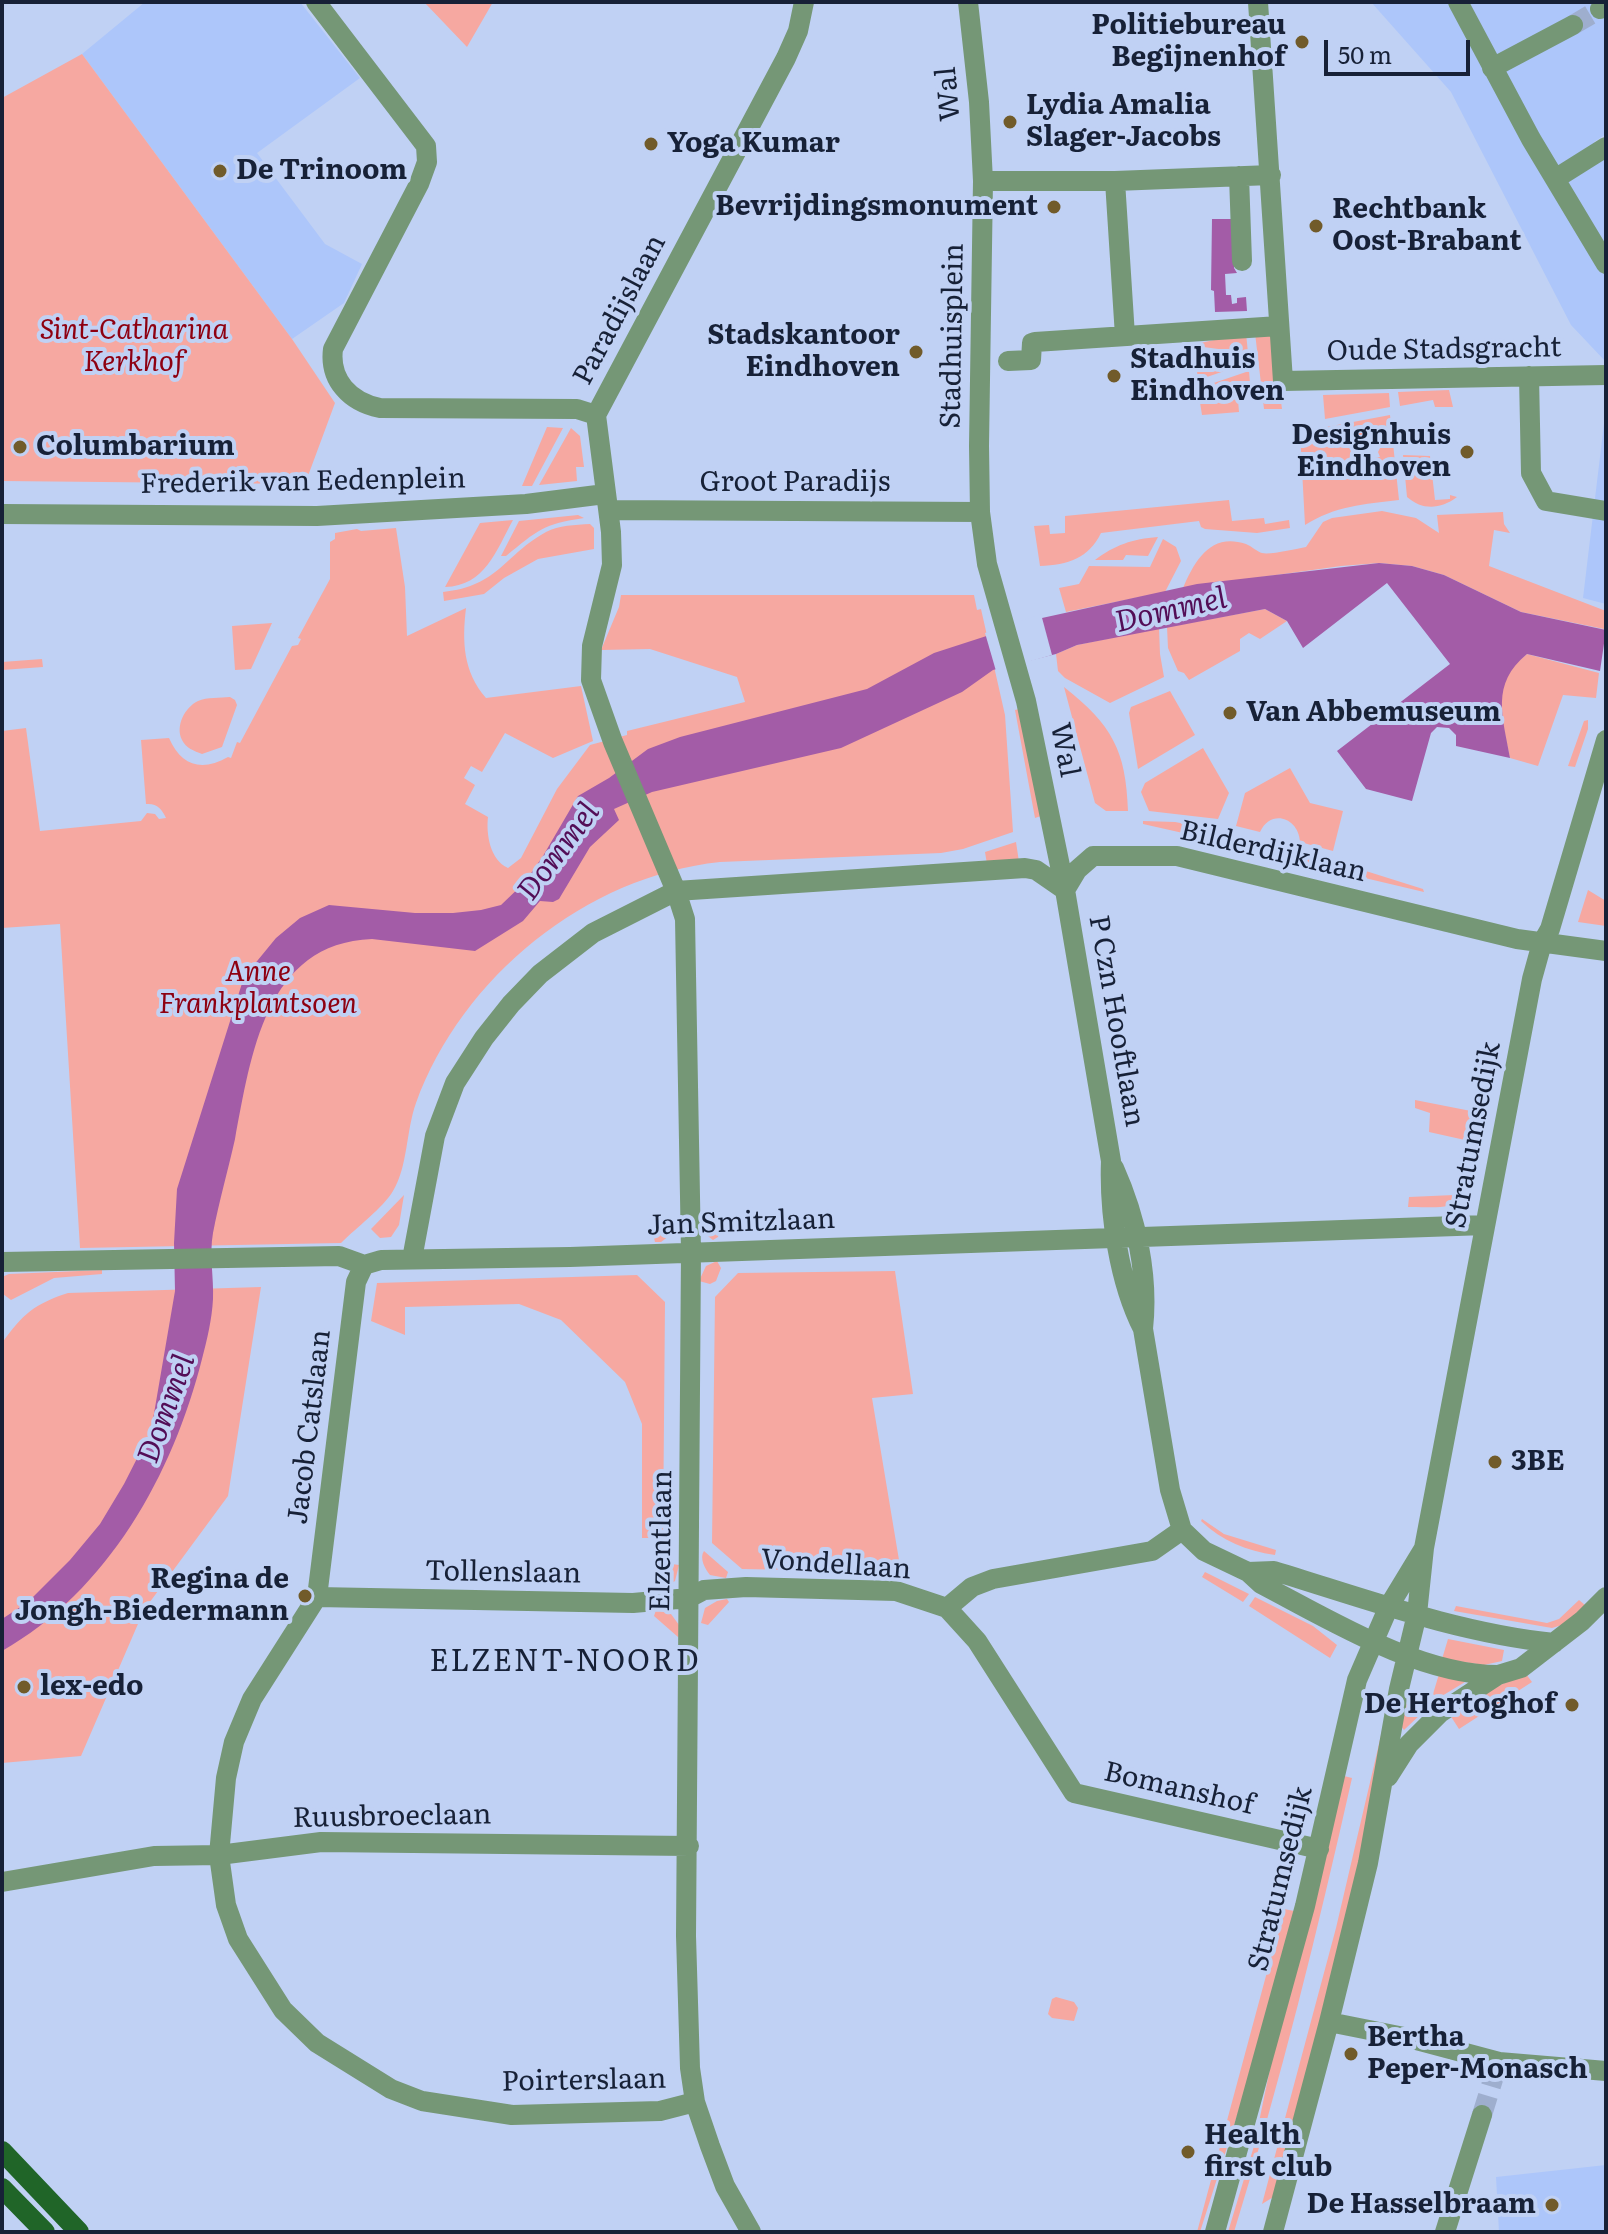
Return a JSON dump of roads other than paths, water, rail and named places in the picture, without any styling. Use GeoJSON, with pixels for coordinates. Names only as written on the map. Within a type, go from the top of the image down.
{"type":"FeatureCollection","features":[{"type":"Feature","properties":{"kind":"main road"},"geometry":{"type":"LineString","coordinates":[[2,2151],[79,2232]]}},
{"type":"Feature","properties":{"kind":"main road"},"geometry":{"type":"LineString","coordinates":[[2,2188],[45,2232]]}},
{"type":"Feature","properties":{"kind":"street"},"geometry":{"type":"LineString","coordinates":[[316,2],[426,146],[427,162],[419,184],[333,349],[331,363],[336,378],[348,394],[365,405],[380,408],[577,409],[596,415]]}},
{"type":"Feature","properties":{"kind":"street","name":"Paradijslaan"},"geometry":{"type":"LineString","coordinates":[[676,891],[617,751],[591,680],[592,646],[612,565],[596,415],[786,58],[798,31],[804,2]]}},
{"type":"Feature","properties":{"kind":"street","name":"Wal"},"geometry":{"type":"LineString","coordinates":[[968,2],[979,102],[983,181]]}},
{"type":"Feature","properties":{"kind":"street"},"geometry":{"type":"LineString","coordinates":[[1258,2],[1279,326]]}},
{"type":"Feature","properties":{"kind":"street"},"geometry":{"type":"LineString","coordinates":[[1458,2],[1492,68],[1606,264]]}},
{"type":"Feature","properties":{"kind":"street"},"geometry":{"type":"LineString","coordinates":[[1492,68],[1573,25]]}},
{"type":"Feature","properties":{"kind":"street"},"geometry":{"type":"LineString","coordinates":[[1555,179],[1606,147]]}},
{"type":"Feature","properties":{"kind":"street"},"geometry":{"type":"LineString","coordinates":[[983,181],[1115,181],[1271,175]]}},
{"type":"Feature","properties":{"kind":"street"},"geometry":{"type":"LineString","coordinates":[[1239,176],[1242,261]]}},
{"type":"Feature","properties":{"kind":"street","name":"Stadhuisplein"},"geometry":{"type":"LineString","coordinates":[[983,181],[980,512],[987,564],[1003,622]]}},
{"type":"Feature","properties":{"kind":"street"},"geometry":{"type":"LineString","coordinates":[[1115,181],[1125,336]]}},
{"type":"Feature","properties":{"kind":"street","name":"Stadhuisplein"},"geometry":{"type":"LineString","coordinates":[[1008,361],[1031,360],[1032,343],[1279,326]]}},
{"type":"Feature","properties":{"kind":"street","name":"Oude Stadsgracht"},"geometry":{"type":"LineString","coordinates":[[1279,326],[1283,381],[1606,375]]}},
{"type":"Feature","properties":{"kind":"street"},"geometry":{"type":"LineString","coordinates":[[1529,376],[1531,473],[1546,501],[1606,511]]}},
{"type":"Feature","properties":{"kind":"street","name":"Groot Paradijs"},"geometry":{"type":"LineString","coordinates":[[607,502],[980,512]]}},
{"type":"Feature","properties":{"kind":"street","name":"Frederik van Eedenplein"},"geometry":{"type":"LineString","coordinates":[[2,514],[317,516],[607,502]]}},
{"type":"Feature","properties":{"kind":"street","name":"Wal"},"geometry":{"type":"LineString","coordinates":[[1003,622],[1016,665],[1065,890]]}},
{"type":"Feature","properties":{"kind":"street","name":"Stratumsedijk"},"geometry":{"type":"LineString","coordinates":[[1273,2232],[1329,2022],[1384,1784],[1417,1614],[1424,1548],[1532,979],[1542,943],[1550,929],[1606,740]]}},
{"type":"Feature","properties":{"kind":"street","name":"Bilderdijklaan"},"geometry":{"type":"LineString","coordinates":[[1065,890],[1077,870],[1093,856],[1177,856],[1542,943]]}},
{"type":"Feature","properties":{"kind":"street"},"geometry":{"type":"LineString","coordinates":[[412,1259],[435,1136],[455,1083],[484,1038],[540,974],[593,933],[676,891],[1036,870],[1065,890]]}},
{"type":"Feature","properties":{"kind":"street","name":"P Czn Hooftlaan"},"geometry":{"type":"LineString","coordinates":[[1065,890],[1111,1161],[1110,1199],[1120,1238],[1130,1304],[1143,1329],[1170,1490],[1182,1530]]}},
{"type":"Feature","properties":{"kind":"street","name":"Elzentlaan"},"geometry":{"type":"LineString","coordinates":[[676,891],[685,919],[691,1252],[686,1936],[690,2068],[695,2102],[725,2186],[749,2231]]}},
{"type":"Feature","properties":{"kind":"street"},"geometry":{"type":"LineString","coordinates":[[1542,943],[1606,951]]}},
{"type":"Feature","properties":{"kind":"street","name":"Jan Smitzlaan"},"geometry":{"type":"LineString","coordinates":[[2,1262],[339,1256],[364,1265],[381,1260],[1485,1225]]}},
{"type":"Feature","properties":{"kind":"street","name":"Jacob Catslaan"},"geometry":{"type":"LineString","coordinates":[[317,1597],[356,1282],[364,1265]]}},
{"type":"Feature","properties":{"kind":"street"},"geometry":{"type":"LineString","coordinates":[[947,1608],[972,1587],[993,1579],[1152,1551],[1182,1530],[1204,1551],[1373,1641],[1444,1668],[1498,1675]]}},
{"type":"Feature","properties":{"kind":"street","name":"Stratumsedijk"},"geometry":{"type":"LineString","coordinates":[[1215,2232],[1319,1849],[1357,1680],[1389,1606],[1424,1548]]}},
{"type":"Feature","properties":{"kind":"street"},"geometry":{"type":"LineString","coordinates":[[1248,1572],[1274,1571],[1504,1638],[1554,1643]]}},
{"type":"Feature","properties":{"kind":"street","name":"Vondellaan"},"geometry":{"type":"LineString","coordinates":[[689,1598],[704,1590],[746,1587],[896,1591],[947,1608],[977,1641],[1074,1793]]}},
{"type":"Feature","properties":{"kind":"street","name":"Tollenslaan"},"geometry":{"type":"LineString","coordinates":[[317,1597],[625,1603],[689,1598]]}},
{"type":"Feature","properties":{"kind":"street","name":"Poirterslaan"},"geometry":{"type":"LineString","coordinates":[[317,1597],[252,1699],[234,1742],[226,1778],[219,1855],[226,1905],[238,1939],[283,2010],[317,2043],[391,2089],[422,2101],[512,2115],[660,2111],[695,2102]]}},
{"type":"Feature","properties":{"kind":"street"},"geometry":{"type":"LineString","coordinates":[[1384,1784],[1409,1744],[1440,1713],[1498,1675],[1521,1668],[1582,1621],[1606,1597]]}},
{"type":"Feature","properties":{"kind":"street","name":"Bomanshof"},"geometry":{"type":"LineString","coordinates":[[1074,1793],[1319,1849]]}},
{"type":"Feature","properties":{"kind":"street","name":"Ruusbroeclaan"},"geometry":{"type":"LineString","coordinates":[[2,1882],[154,1856],[219,1855],[321,1842],[689,1846]]}},
{"type":"Feature","properties":{"kind":"street"},"geometry":{"type":"LineString","coordinates":[[1329,2022],[1409,2038],[1497,2068],[1606,2071]]}},
{"type":"Feature","properties":{"kind":"street"},"geometry":{"type":"LineString","coordinates":[[1445,2232],[1482,2115]]}},
{"type":"Feature","properties":{"kind":"water"},"geometry":{"type":"Polygon","coordinates":[[[1212,219],[1234,219],[1234,268],[1237,273],[1225,274],[1226,295],[1231,295],[1232,304],[1237,303],[1237,298],[1246,297],[1247,311],[1215,312],[1214,291],[1211,290],[1212,219]]]}},
{"type":"Feature","properties":{"kind":"water","name":"Dommel"},"geometry":{"type":"Polygon","coordinates":[[[1379,563],[1412,566],[1444,575],[1521,612],[1606,630],[1600,671],[1527,654],[1515,665],[1504,689],[1503,715],[1510,758],[1456,746],[1456,735],[1449,728],[1437,727],[1431,733],[1412,801],[1366,789],[1337,751],[1450,664],[1387,583],[1303,648],[1287,621],[1265,609],[1077,645],[1056,654],[993,670],[962,692],[841,748],[652,792],[614,809],[619,820],[590,847],[559,899],[540,901],[523,921],[475,951],[372,939],[336,945],[308,960],[286,982],[269,1009],[257,1040],[213,1233],[213,1299],[209,1329],[189,1402],[173,1445],[131,1526],[104,1563],[74,1596],[40,1626],[2,1651],[2,1619],[28,1602],[100,1524],[151,1431],[175,1291],[177,1189],[244,977],[276,938],[300,918],[329,905],[415,913],[453,913],[501,905],[525,882],[578,796],[648,749],[680,737],[867,689],[934,653],[1042,618],[1197,584],[1379,563]]]}},
{"type":"Feature","properties":{"kind":"tunnel"},"geometry":{"type":"LineString","coordinates":[[1573,25],[1600,9]]}},
{"type":"Feature","properties":{"kind":"tunnel"},"geometry":{"type":"LineString","coordinates":[[1482,2115],[1495,2073]]}},
{"type":"Feature","properties":{"kind":"place","name":"Politiebureau Begijnenhof"},"geometry":{"type":"Point","coordinates":[1302,42]}},
{"type":"Feature","properties":{"kind":"place","name":"Lydia Amalia Slager-Jacobs"},"geometry":{"type":"Point","coordinates":[1010,122]}},
{"type":"Feature","properties":{"kind":"place","name":"Yoga Kumar"},"geometry":{"type":"Point","coordinates":[651,144]}},
{"type":"Feature","properties":{"kind":"place","name":"De Trinoom"},"geometry":{"type":"Point","coordinates":[220,171]}},
{"type":"Feature","properties":{"kind":"place","name":"Bevrijdingsmonument"},"geometry":{"type":"Point","coordinates":[1054,207]}},
{"type":"Feature","properties":{"kind":"place","name":"Rechtbank Oost-Brabant"},"geometry":{"type":"Point","coordinates":[1316,226]}},
{"type":"Feature","properties":{"kind":"place","name":"Stadskantoor Eindhoven"},"geometry":{"type":"Point","coordinates":[916,352]}},
{"type":"Feature","properties":{"kind":"place","name":"Stadhuis Eindhoven"},"geometry":{"type":"Point","coordinates":[1114,376]}},
{"type":"Feature","properties":{"kind":"place","name":"Columbarium"},"geometry":{"type":"Point","coordinates":[20,447]}},
{"type":"Feature","properties":{"kind":"place","name":"Designhuis Eindhoven"},"geometry":{"type":"Point","coordinates":[1467,452]}},
{"type":"Feature","properties":{"kind":"place","name":"Van Abbemuseum"},"geometry":{"type":"Point","coordinates":[1230,713]}},
{"type":"Feature","properties":{"kind":"place","name":"3BE"},"geometry":{"type":"Point","coordinates":[1495,1462]}},
{"type":"Feature","properties":{"kind":"place","name":"Regina de Jongh-Biedermann"},"geometry":{"type":"Point","coordinates":[305,1596]}},
{"type":"Feature","properties":{"kind":"place","name":"lex-edo"},"geometry":{"type":"Point","coordinates":[24,1687]}},
{"type":"Feature","properties":{"kind":"place","name":"De Hertoghof"},"geometry":{"type":"Point","coordinates":[1572,1705]}},
{"type":"Feature","properties":{"kind":"place","name":"Bertha Peper-Monasch"},"geometry":{"type":"Point","coordinates":[1351,2054]}},
{"type":"Feature","properties":{"kind":"place","name":"Health first club"},"geometry":{"type":"Point","coordinates":[1188,2152]}},
{"type":"Feature","properties":{"kind":"place","name":"De Hasselbraam"},"geometry":{"type":"Point","coordinates":[1552,2205]}},
{"type":"Feature","properties":{"kind":"district","name":"ELZENT-NOORD"},"geometry":{"type":"Point","coordinates":[565,1662]}},
{"type":"Feature","properties":{"kind":"park label","name":"Sint-Catharina Kerkhof"},"geometry":{"type":"Point","coordinates":[134,347]}},
{"type":"Feature","properties":{"kind":"park label","name":"Anne Frankplantsoen"},"geometry":{"type":"Point","coordinates":[258,989]}}]}
